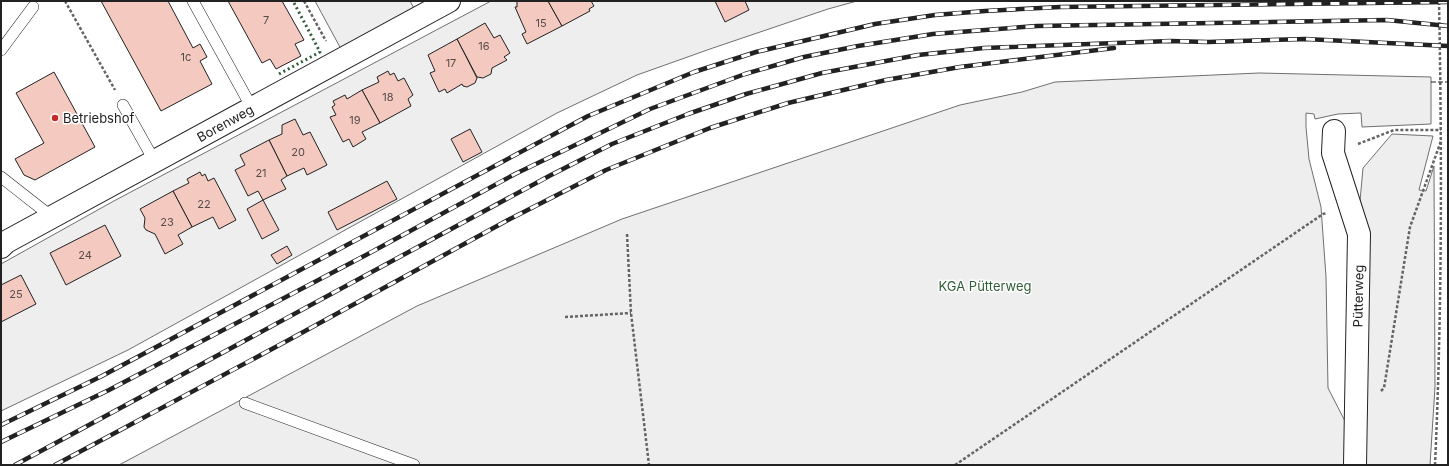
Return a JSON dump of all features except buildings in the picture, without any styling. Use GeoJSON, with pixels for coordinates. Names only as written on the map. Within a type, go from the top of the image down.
{"type":"FeatureCollection","features":[{"type":"Feature","properties":{"kind":"street","name":"Borenweg"},"geometry":{"type":"LineString","coordinates":[[1,247],[6,242],[338,62],[445,2]]}},
{"type":"Feature","properties":{"kind":"street","name":"Pütterweg"},"geometry":{"type":"LineString","coordinates":[[1334,131],[1333,153],[1359,234],[1355,465]]}},
{"type":"Feature","properties":{"kind":"lane"},"geometry":{"type":"LineString","coordinates":[[193,1],[252,108]]}},
{"type":"Feature","properties":{"kind":"lane"},"geometry":{"type":"LineString","coordinates":[[1,50],[33,6]]}},
{"type":"Feature","properties":{"kind":"lane"},"geometry":{"type":"LineString","coordinates":[[123,105],[155,162]]}},
{"type":"Feature","properties":{"kind":"lane"},"geometry":{"type":"LineString","coordinates":[[1,177],[52,218]]}},
{"type":"Feature","properties":{"kind":"lane"},"geometry":{"type":"LineString","coordinates":[[245,403],[414,465]]}},
{"type":"Feature","properties":{"kind":"path"},"geometry":{"type":"LineString","coordinates":[[66,1],[123,105]]}},
{"type":"Feature","properties":{"kind":"path"},"geometry":{"type":"LineString","coordinates":[[304,1],[338,62]]}},
{"type":"Feature","properties":{"kind":"path"},"geometry":{"type":"LineString","coordinates":[[1435,465],[1439,385],[1441,130],[1439,1]]}},
{"type":"Feature","properties":{"kind":"path"},"geometry":{"type":"LineString","coordinates":[[1333,153],[1394,130],[1441,130]]}},
{"type":"Feature","properties":{"kind":"path"},"geometry":{"type":"LineString","coordinates":[[1356,401],[1376,399],[1384,388],[1410,227],[1441,138]]}},
{"type":"Feature","properties":{"kind":"path"},"geometry":{"type":"LineString","coordinates":[[955,465],[1323,214],[1351,207]]}},
{"type":"Feature","properties":{"kind":"path"},"geometry":{"type":"LineString","coordinates":[[628,234],[631,313],[649,465]]}},
{"type":"Feature","properties":{"kind":"path"},"geometry":{"type":"LineString","coordinates":[[565,316],[631,313]]}},
{"type":"Feature","properties":{"kind":"green space"},"geometry":{"type":"Polygon","coordinates":[[[315,1],[410,1],[415,10],[341,49],[315,1]]]}},
{"type":"Feature","properties":{"kind":"green space"},"geometry":{"type":"Polygon","coordinates":[[[491,1],[857,1],[828,9],[637,75],[557,113],[128,350],[1,411],[1,264],[112,202],[491,1]]]}},
{"type":"Feature","properties":{"kind":"green space","name":"KGA Pütterweg"},"geometry":{"type":"Polygon","coordinates":[[[1259,73],[1431,77],[1431,124],[1362,127],[1361,113],[1338,114],[1315,119],[1314,114],[1306,113],[1309,159],[1321,207],[1326,277],[1328,388],[1349,429],[1348,465],[119,465],[417,306],[622,219],[960,105],[1022,92],[1055,82],[1259,73]]]}},
{"type":"Feature","properties":{"kind":"green space"},"geometry":{"type":"Polygon","coordinates":[[[1392,134],[1433,136],[1419,190],[1426,191],[1434,166],[1435,387],[1430,465],[1355,465],[1360,201],[1363,168],[1392,134]]]}},
{"type":"Feature","properties":{"kind":"railway"},"geometry":{"type":"LineString","coordinates":[[1,425],[102,376],[588,116],[694,72],[756,52],[875,24],[935,15],[985,11],[1060,7],[1448,2]]}},
{"type":"Feature","properties":{"kind":"railway"},"geometry":{"type":"LineString","coordinates":[[1,442],[109,390],[366,255],[515,174],[650,109],[745,74],[804,57],[858,46],[933,34],[1037,26],[1387,20],[1448,26]]}},
{"type":"Feature","properties":{"kind":"railway"},"geometry":{"type":"LineString","coordinates":[[15,465],[551,175],[612,144],[688,114],[746,94],[822,73],[918,55],[984,48],[1170,41],[1208,42],[1305,39],[1448,46]]}},
{"type":"Feature","properties":{"kind":"railway"},"geometry":{"type":"LineString","coordinates":[[55,465],[285,342],[508,220],[606,170],[710,128],[788,103],[886,80],[960,67],[1114,48]]}},
{"type":"Feature","properties":{"kind":"hedge"},"geometry":{"type":"LineString","coordinates":[[279,74],[320,52],[293,1]]}},
{"type":"Feature","properties":{"kind":"fence"},"geometry":{"type":"LineString","coordinates":[[1431,82],[1448,82]]}},
{"type":"Feature","properties":{"kind":"place","name":"Betriebshof"},"geometry":{"type":"Point","coordinates":[55,118]}}]}
